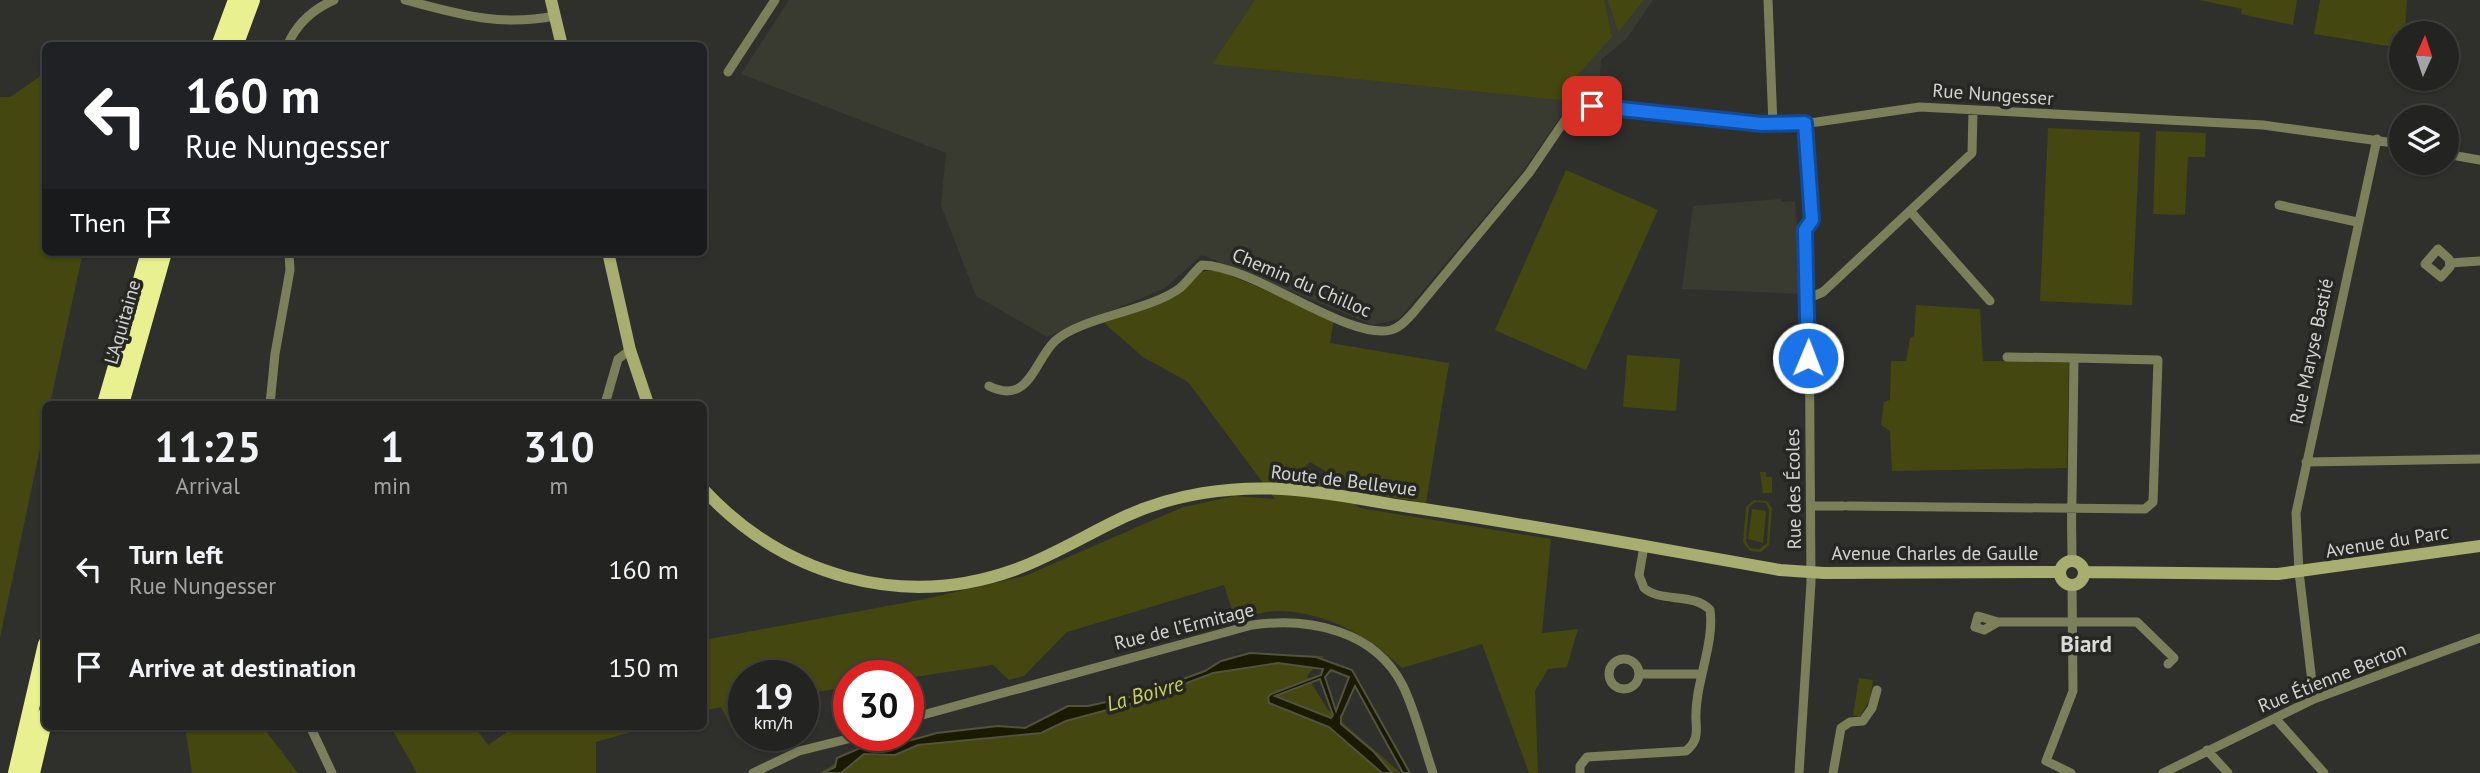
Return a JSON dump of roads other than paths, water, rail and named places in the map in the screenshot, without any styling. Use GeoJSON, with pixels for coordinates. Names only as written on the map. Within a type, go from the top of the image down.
{"type":"FeatureCollection","features":[{"type":"Feature","properties":{"kind":"highway"},"geometry":{"type":"LineString","coordinates":[[220,42],[236,0]]}},
{"type":"Feature","properties":{"kind":"highway"},"geometry":{"type":"LineString","coordinates":[[236,42],[252,0]]}},
{"type":"Feature","properties":{"kind":"highway","name":"L'Aquitaine"},"geometry":{"type":"LineString","coordinates":[[106,401],[148,256]]}},
{"type":"Feature","properties":{"kind":"highway","name":"L'Aquitaine"},"geometry":{"type":"LineString","coordinates":[[122,401],[163,256]]}},
{"type":"Feature","properties":{"kind":"highway"},"geometry":{"type":"LineString","coordinates":[[16,773],[42,661]]}},
{"type":"Feature","properties":{"kind":"highway"},"geometry":{"type":"LineString","coordinates":[[32,773],[42,730]]}},
{"type":"Feature","properties":{"kind":"street"},"geometry":{"type":"LineString","coordinates":[[289,42],[300,24],[314,11],[334,0]]}},
{"type":"Feature","properties":{"kind":"street"},"geometry":{"type":"LineString","coordinates":[[405,0],[481,20],[514,22],[555,16]]}},
{"type":"Feature","properties":{"kind":"street"},"geometry":{"type":"LineString","coordinates":[[551,0],[561,42]]}},
{"type":"Feature","properties":{"kind":"street"},"geometry":{"type":"LineString","coordinates":[[728,72],[775,0]]}},
{"type":"Feature","properties":{"kind":"street"},"geometry":{"type":"LineString","coordinates":[[1768,0],[1773,125]]}},
{"type":"Feature","properties":{"kind":"street","name":"Rue Nungesser"},"geometry":{"type":"LineString","coordinates":[[1584,106],[1773,125],[1920,107],[2263,125],[2389,142]]}},
{"type":"Feature","properties":{"kind":"street","name":"Chemin du Chilloc"},"geometry":{"type":"LineString","coordinates":[[989,386],[1000,391],[1018,389],[1055,341],[1180,288],[1202,265],[1216,265],[1237,273],[1372,331],[1395,329],[1413,313],[1529,173],[1567,117],[1584,106]]}},
{"type":"Feature","properties":{"kind":"street"},"geometry":{"type":"LineString","coordinates":[[1809,298],[1823,292],[1972,153],[1973,111]]}},
{"type":"Feature","properties":{"kind":"street","name":"Rue des Écoles"},"geometry":{"type":"LineString","coordinates":[[1799,773],[1811,572],[1809,298],[1805,230],[1812,220],[1805,123]]}},
{"type":"Feature","properties":{"kind":"street","name":"Rue Maryse Bastié"},"geometry":{"type":"LineString","coordinates":[[2314,699],[2299,572],[2296,513],[2377,139]]}},
{"type":"Feature","properties":{"kind":"street"},"geometry":{"type":"LineString","coordinates":[[2459,156],[2480,160]]}},
{"type":"Feature","properties":{"kind":"street"},"geometry":{"type":"LineString","coordinates":[[2279,205],[2357,222]]}},
{"type":"Feature","properties":{"kind":"street"},"geometry":{"type":"LineString","coordinates":[[1911,212],[1990,301]]}},
{"type":"Feature","properties":{"kind":"street"},"geometry":{"type":"LineString","coordinates":[[270,401],[275,355],[289,279],[289,256]]}},
{"type":"Feature","properties":{"kind":"street"},"geometry":{"type":"LineString","coordinates":[[609,256],[630,350],[647,401]]}},
{"type":"Feature","properties":{"kind":"street"},"geometry":{"type":"LineString","coordinates":[[2450,263],[2480,261]]}},
{"type":"Feature","properties":{"kind":"street"},"geometry":{"type":"LineString","coordinates":[[607,401],[618,359],[630,350]]}},
{"type":"Feature","properties":{"kind":"street"},"geometry":{"type":"LineString","coordinates":[[1811,506],[2145,509],[2152,502],[2158,360],[2007,357]]}},
{"type":"Feature","properties":{"kind":"street"},"geometry":{"type":"LineString","coordinates":[[2072,560],[2074,358]]}},
{"type":"Feature","properties":{"kind":"street"},"geometry":{"type":"LineString","coordinates":[[2306,462],[2480,459]]}},
{"type":"Feature","properties":{"kind":"street","name":"Route de Bellevue"},"geometry":{"type":"LineString","coordinates":[[707,494],[770,547],[808,566],[846,579],[887,586],[927,587],[970,583],[1015,570],[1128,514],[1164,502],[1242,489],[1320,493],[1780,570],[1811,572]]}},
{"type":"Feature","properties":{"kind":"street"},"geometry":{"type":"LineString","coordinates":[[1580,773],[1580,766],[1587,757],[1686,751],[1693,746],[1697,736],[1696,701],[1710,610],[1703,603],[1655,594],[1644,588],[1639,575],[1644,546]]}},
{"type":"Feature","properties":{"kind":"street","name":"Avenue du Parc"},"geometry":{"type":"LineString","coordinates":[[2299,572],[2480,546]]}},
{"type":"Feature","properties":{"kind":"street"},"geometry":{"type":"LineString","coordinates":[[2072,560],[2079,563],[2084,572],[2080,583],[2072,585],[2064,583],[2059,572],[2065,562],[2072,560]]}},
{"type":"Feature","properties":{"kind":"street","name":"Avenue Charles de Gaulle"},"geometry":{"type":"LineString","coordinates":[[1811,572],[2059,572]]}},
{"type":"Feature","properties":{"kind":"street"},"geometry":{"type":"LineString","coordinates":[[2084,572],[2299,572]]}},
{"type":"Feature","properties":{"kind":"street"},"geometry":{"type":"LineString","coordinates":[[2071,773],[2046,761],[2073,691],[2072,585]]}},
{"type":"Feature","properties":{"kind":"street"},"geometry":{"type":"LineString","coordinates":[[1998,622],[2137,622],[2174,657],[2168,664]]}},
{"type":"Feature","properties":{"kind":"street","name":"Rue de l’Ermitage"},"geometry":{"type":"LineString","coordinates":[[924,715],[1252,625],[1303,623],[1347,634],[1384,658],[1402,685],[1433,773]]}},
{"type":"Feature","properties":{"kind":"street","name":"Rue Étienne Berton"},"geometry":{"type":"LineString","coordinates":[[2163,773],[2314,699],[2480,638]]}},
{"type":"Feature","properties":{"kind":"street"},"geometry":{"type":"LineString","coordinates":[[1639,674],[1701,674]]}},
{"type":"Feature","properties":{"kind":"street"},"geometry":{"type":"LineString","coordinates":[[1833,773],[1841,728],[1850,722],[1863,721],[1872,708],[1877,690]]}},
{"type":"Feature","properties":{"kind":"street"},"geometry":{"type":"LineString","coordinates":[[2275,718],[2325,773]]}},
{"type":"Feature","properties":{"kind":"street"},"geometry":{"type":"LineString","coordinates":[[312,730],[332,773]]}},
{"type":"Feature","properties":{"kind":"street"},"geometry":{"type":"LineString","coordinates":[[753,773],[799,751],[833,743]]}},
{"type":"Feature","properties":{"kind":"street"},"geometry":{"type":"LineString","coordinates":[[2207,750],[2228,773]]}},
{"type":"Feature","properties":{"kind":"water","name":"La Boivre"},"geometry":{"type":"Polygon","coordinates":[[[1250,653],[1316,657],[1352,670],[1410,773],[1403,773],[1355,686],[1341,717],[1341,724],[1374,752],[1392,773],[1382,773],[1329,727],[1269,703],[1268,697],[1271,694],[1321,675],[1323,669],[1278,663],[1213,673],[1137,702],[1066,721],[1041,733],[924,744],[924,737],[937,733],[998,726],[1025,728],[1068,706],[1088,706],[1139,695],[1205,671],[1221,661],[1250,653]],[[1331,670],[1325,677],[1336,711],[1349,677],[1331,670]],[[1320,679],[1275,696],[1331,718],[1333,715],[1320,679]]]}},
{"type":"Feature","properties":{"kind":"water"},"geometry":{"type":"Polygon","coordinates":[[[853,751],[904,751],[895,755],[864,754],[841,773],[823,773],[835,767],[837,758],[853,751]]]}},
{"type":"Feature","properties":{"kind":"district","name":"Biard"},"geometry":{"type":"Point","coordinates":[2086,644]}}]}
